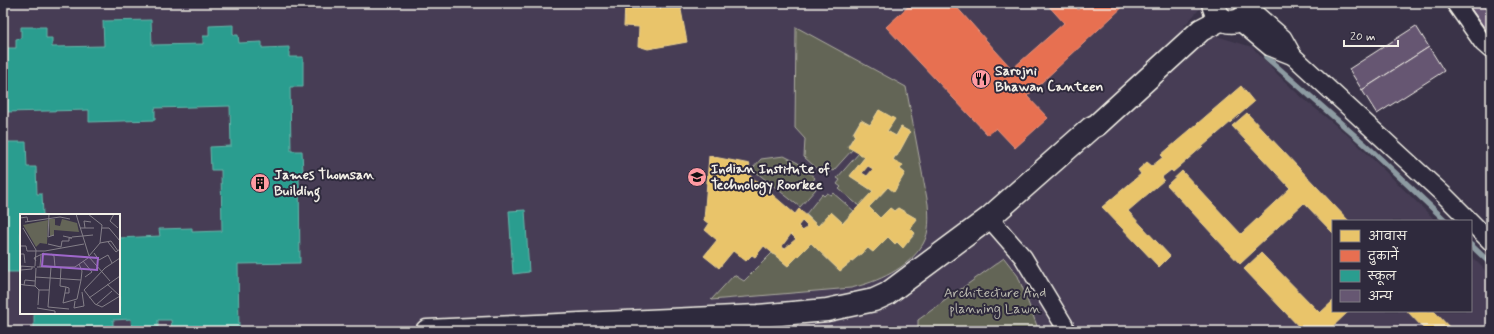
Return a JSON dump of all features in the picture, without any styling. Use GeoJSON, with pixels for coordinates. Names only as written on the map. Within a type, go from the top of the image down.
{"type":"FeatureCollection","features":[{"type":"Feature","properties":{"kind":"street"},"geometry":{"type":"LineString","coordinates":[[1455,3],[1483,43],[1491,50]]}},
{"type":"Feature","properties":{"kind":"street"},"geometry":{"type":"LineString","coordinates":[[427,331],[758,316],[827,310],[874,300],[887,294],[989,218],[1102,120],[1201,30],[1231,11],[1283,38],[1293,56],[1470,220]]}},
{"type":"Feature","properties":{"kind":"street"},"geometry":{"type":"LineString","coordinates":[[989,218],[1023,256],[1064,325],[1065,331]]}},
{"type":"Feature","properties":{"kind":"street"},"geometry":{"type":"LineString","coordinates":[[1472,222],[1491,242]]}},
{"type":"Feature","properties":{"kind":"shaded area","name":"Indian Institute of Technology Roorkee"},"geometry":{"type":"Polygon","coordinates":[[[3,3],[1205,3],[1184,26],[1252,47],[1299,95],[1352,139],[1435,220],[1332,220],[1332,312],[1472,312],[1472,257],[1491,276],[1491,331],[3,331],[3,3]]]}},
{"type":"Feature","properties":{"kind":"green space"},"geometry":{"type":"Polygon","coordinates":[[[796,27],[906,87],[928,204],[929,219],[927,235],[917,253],[909,261],[891,273],[871,282],[851,288],[711,300],[734,275],[744,281],[772,253],[788,266],[811,243],[840,271],[868,248],[873,252],[888,237],[903,247],[915,234],[910,228],[917,219],[898,208],[894,211],[890,208],[880,218],[869,207],[888,187],[894,191],[905,173],[900,169],[902,165],[893,160],[895,156],[897,156],[910,132],[901,127],[896,136],[887,131],[894,119],[879,110],[870,125],[861,120],[853,133],[855,135],[848,146],[853,149],[833,171],[831,170],[828,173],[824,170],[822,173],[804,157],[805,139],[795,128],[796,27]]]}},
{"type":"Feature","properties":{"kind":"green space"},"geometry":{"type":"Polygon","coordinates":[[[859,153],[865,157],[850,176],[873,191],[859,206],[839,189],[841,187],[837,184],[840,180],[837,178],[859,153]]]}},
{"type":"Feature","properties":{"kind":"green space"},"geometry":{"type":"Polygon","coordinates":[[[784,156],[798,163],[815,178],[813,181],[817,184],[814,187],[816,189],[800,207],[752,169],[761,159],[784,156]]]}},
{"type":"Feature","properties":{"kind":"green space"},"geometry":{"type":"Polygon","coordinates":[[[827,193],[831,195],[833,193],[854,211],[843,223],[831,212],[818,226],[806,214],[822,194],[824,196],[827,193]]]}},
{"type":"Feature","properties":{"kind":"green space","name":"Architecture And planning Lawn"},"geometry":{"type":"Polygon","coordinates":[[[1004,258],[1018,276],[1039,331],[918,331],[918,320],[1004,258]]]}},
{"type":"Feature","properties":{"kind":"building: आवास"},"geometry":{"type":"Polygon","coordinates":[[[625,3],[686,3],[681,10],[687,42],[648,49],[638,46],[639,27],[624,26],[625,3]]]}},
{"type":"Feature","properties":{"kind":"building: आवास"},"geometry":{"type":"Polygon","coordinates":[[[1241,86],[1254,102],[1173,172],[1171,170],[1162,177],[1164,180],[1128,211],[1170,256],[1159,267],[1102,207],[1141,174],[1138,170],[1147,162],[1152,166],[1163,157],[1161,155],[1241,86]]]}},
{"type":"Feature","properties":{"kind":"building: आवास"},"geometry":{"type":"Polygon","coordinates":[[[879,110],[895,119],[887,131],[896,136],[901,127],[910,132],[897,156],[895,156],[893,160],[903,165],[900,169],[905,173],[894,192],[888,187],[869,207],[880,218],[890,208],[894,211],[898,208],[917,219],[910,228],[915,233],[903,248],[897,242],[895,244],[888,237],[873,252],[868,248],[840,271],[811,243],[788,266],[764,246],[755,257],[752,255],[746,261],[733,251],[719,268],[704,256],[717,240],[705,230],[709,224],[704,220],[709,156],[750,164],[746,172],[795,214],[799,209],[818,226],[831,212],[843,223],[873,191],[850,176],[865,157],[848,147],[861,120],[870,125],[879,110]],[[868,166],[862,173],[867,176],[873,169],[868,166]],[[802,221],[798,226],[803,231],[807,226],[802,221]],[[791,234],[782,246],[784,249],[796,239],[791,234]]]}},
{"type":"Feature","properties":{"kind":"building: आवास"},"geometry":{"type":"Polygon","coordinates":[[[1247,113],[1348,220],[1332,220],[1332,232],[1304,203],[1240,264],[1167,185],[1182,171],[1241,234],[1290,188],[1232,126],[1247,113]]]}},
{"type":"Feature","properties":{"kind":"building: आवास"},"geometry":{"type":"Polygon","coordinates":[[[1261,253],[1320,313],[1332,302],[1332,312],[1348,312],[1328,331],[1303,331],[1244,269],[1261,253]]]}},
{"type":"Feature","properties":{"kind":"building: आवास"},"geometry":{"type":"Polygon","coordinates":[[[1408,312],[1435,312],[1453,331],[1426,331],[1408,312]]]}},
{"type":"Feature","properties":{"kind":"building: दुकानें"},"geometry":{"type":"Polygon","coordinates":[[[912,3],[953,3],[1012,69],[1064,23],[1046,3],[1072,3],[1078,10],[1086,3],[1127,3],[1027,96],[1048,118],[1015,148],[996,128],[988,135],[886,27],[912,3]]]}},
{"type":"Feature","properties":{"kind":"building: स्कूल","name":"James Thomsan Building"},"geometry":{"type":"Polygon","coordinates":[[[151,20],[152,45],[203,44],[203,36],[209,36],[209,26],[233,25],[233,35],[238,35],[239,43],[262,42],[262,48],[289,47],[289,57],[303,57],[303,87],[290,87],[291,151],[302,151],[303,172],[299,172],[300,263],[238,264],[239,329],[172,330],[171,320],[158,320],[158,331],[132,331],[131,319],[113,320],[113,331],[34,331],[34,314],[120,314],[120,238],[160,236],[159,229],[192,228],[192,232],[222,231],[221,170],[211,170],[210,147],[231,146],[230,106],[155,108],[155,120],[89,122],[89,110],[6,112],[7,142],[26,142],[27,167],[36,167],[37,194],[42,194],[43,214],[20,214],[20,272],[3,272],[3,48],[16,48],[16,39],[21,38],[21,27],[46,27],[46,38],[52,38],[52,47],[104,46],[103,21],[151,20]]]}},
{"type":"Feature","properties":{"kind":"building: स्कूल"},"geometry":{"type":"Polygon","coordinates":[[[525,210],[529,272],[513,274],[509,211],[525,210]]]}},
{"type":"Feature","properties":{"kind":"building: अन्य"},"geometry":{"type":"Polygon","coordinates":[[[1467,3],[1491,3],[1491,37],[1467,3]]]}},
{"type":"Feature","properties":{"kind":"building: अन्य"},"geometry":{"type":"Polygon","coordinates":[[[1416,26],[1429,47],[1362,90],[1349,69],[1416,26]]]}},
{"type":"Feature","properties":{"kind":"building: अन्य"},"geometry":{"type":"Polygon","coordinates":[[[1429,47],[1444,71],[1377,114],[1362,90],[1429,47]]]}},
{"type":"Feature","properties":{"kind":"waterway"},"geometry":{"type":"LineString","coordinates":[[1266,57],[1369,148],[1445,220]]}},
{"type":"Feature","properties":{"kind":"waterway"},"geometry":{"type":"LineString","coordinates":[[1472,246],[1491,264]]}},
{"type":"Feature","properties":{"kind":"place","name":"Sarojni Bhawan Canteen"},"geometry":{"type":"Point","coordinates":[981,79]}},
{"type":"Feature","properties":{"kind":"place","name":"Indian Institute of Technology Roorkee"},"geometry":{"type":"Point","coordinates":[697,177]}},
{"type":"Feature","properties":{"kind":"place","name":"James Thomsan Building"},"geometry":{"type":"Point","coordinates":[260,183]}}]}
